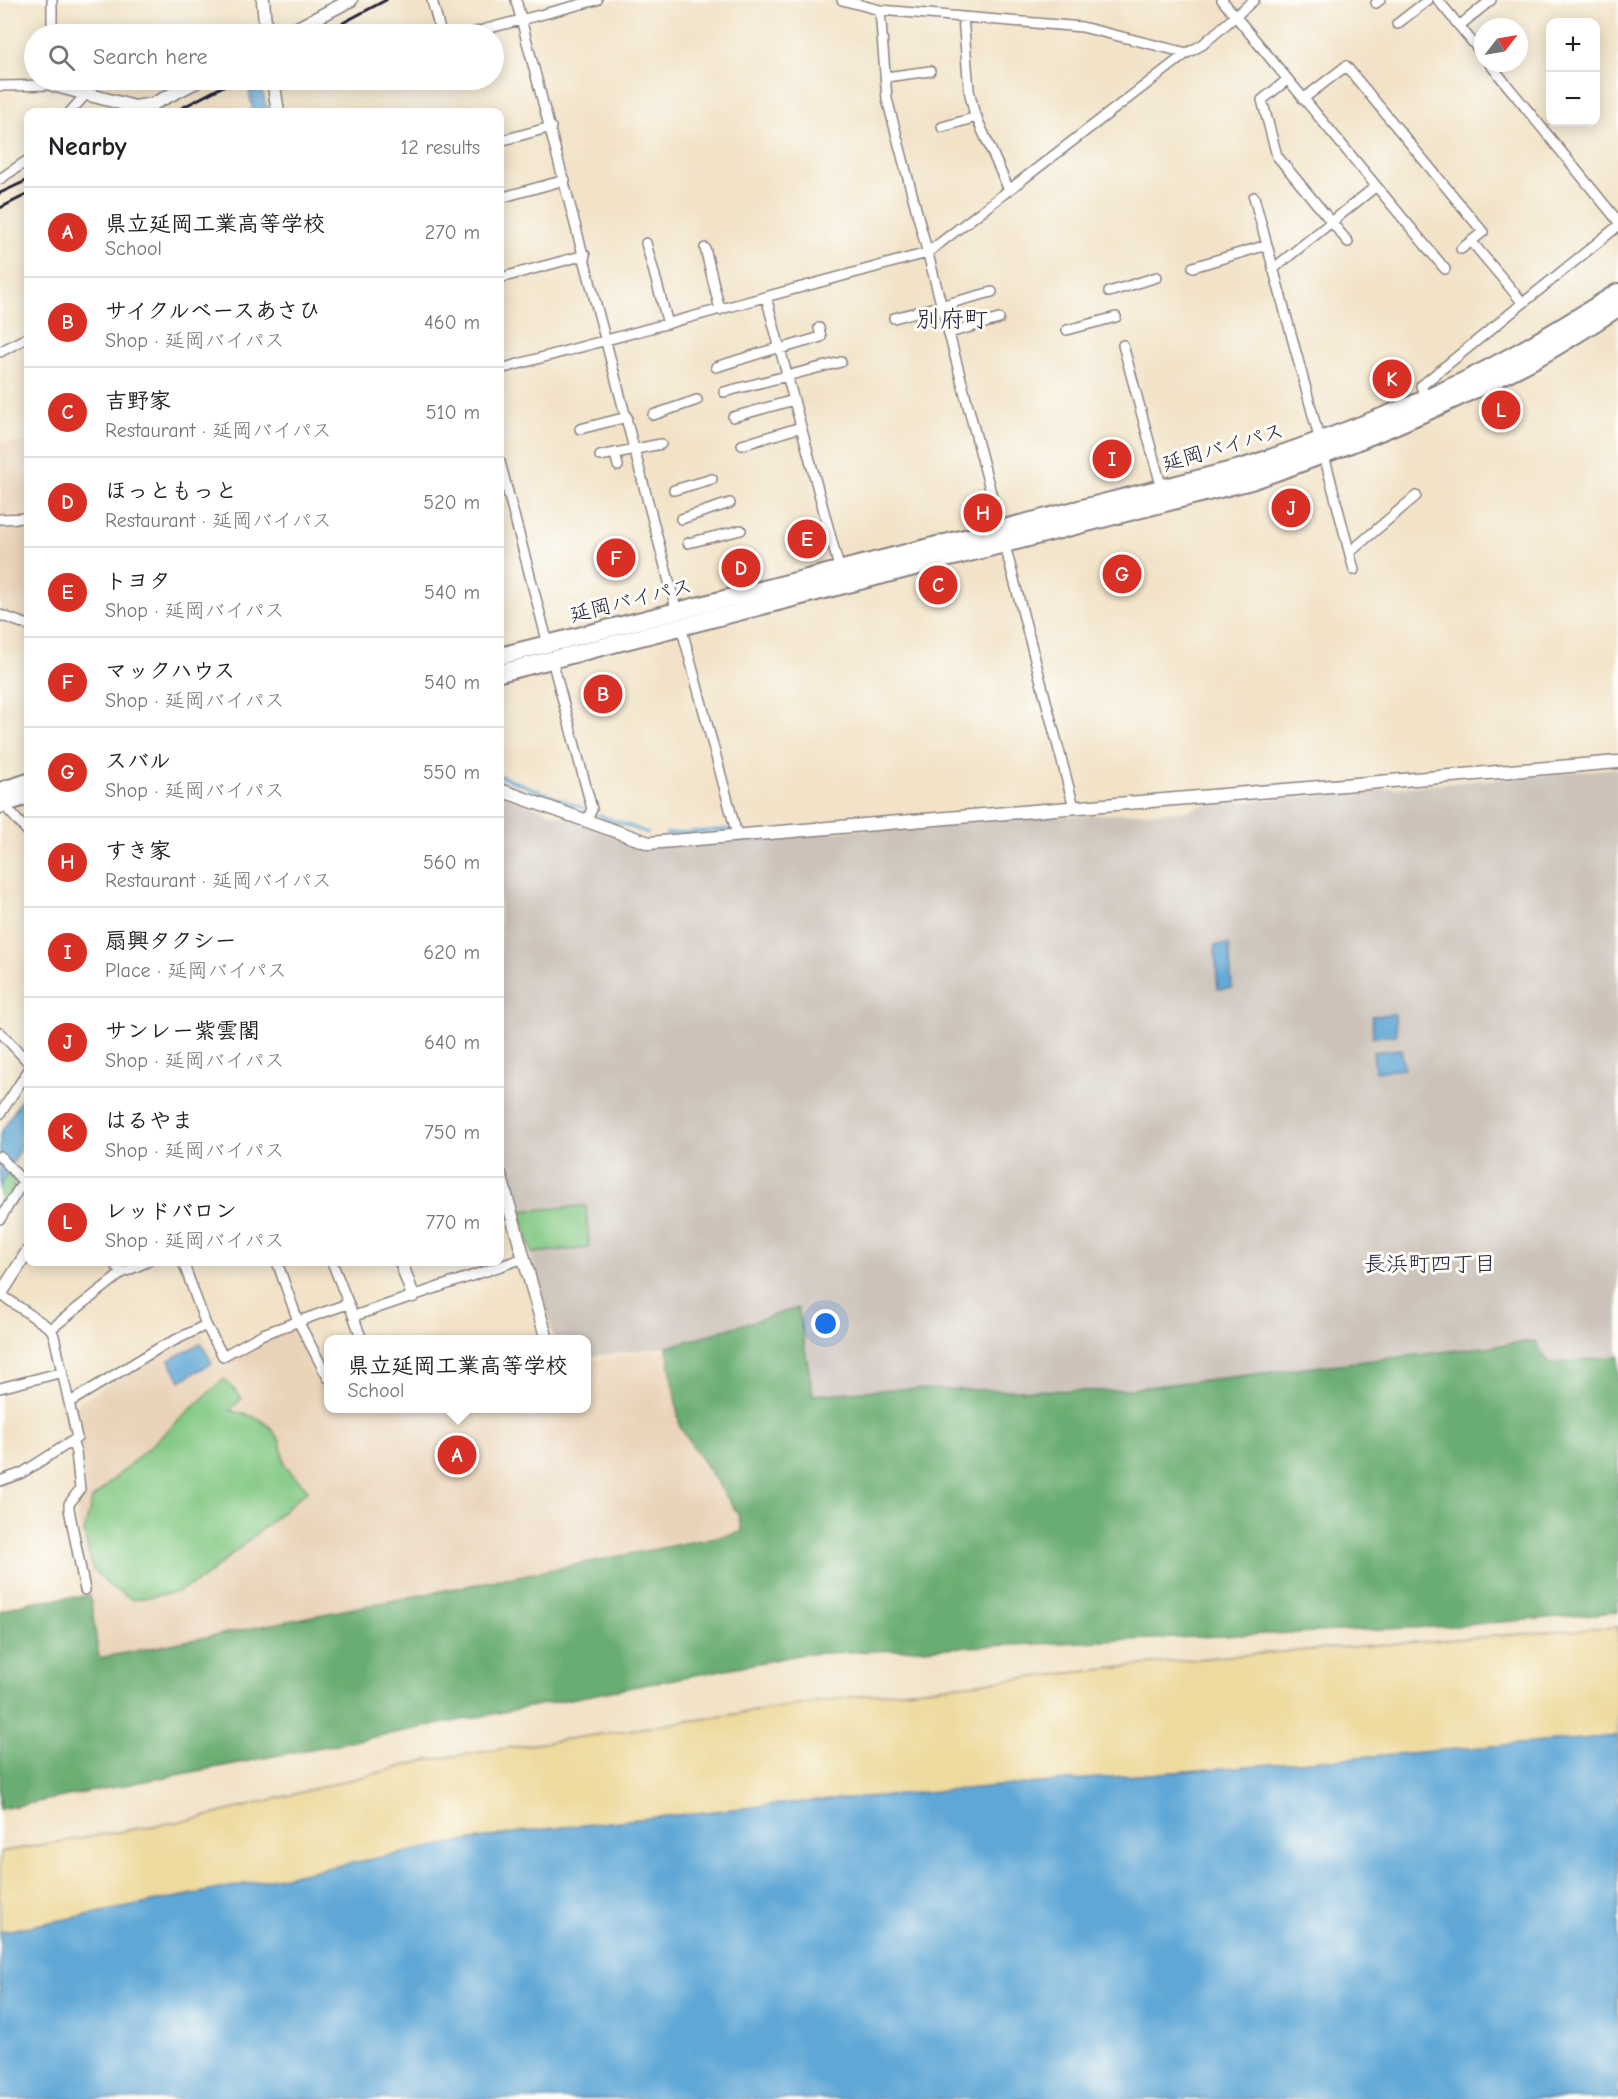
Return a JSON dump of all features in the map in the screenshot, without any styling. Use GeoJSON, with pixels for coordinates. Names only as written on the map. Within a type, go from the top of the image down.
{"type":"FeatureCollection","features":[{"type":"Feature","properties":{"kind":"highway","name":"延岡バイパス"},"geometry":{"type":"LineString","coordinates":[[1428,405],[1618,292]]}},
{"type":"Feature","properties":{"kind":"highway","name":"延岡バイパス"},"geometry":{"type":"LineString","coordinates":[[679,619],[840,571],[1002,537],[1251,480],[1322,448],[1523,366],[1618,308]]}},
{"type":"Feature","properties":{"kind":"highway","name":"延岡バイパス"},"geometry":{"type":"LineString","coordinates":[[504,671],[550,652],[1002,537],[1162,489],[1322,448]]}},
{"type":"Feature","properties":{"kind":"highway","name":"延岡バイパス"},"geometry":{"type":"LineString","coordinates":[[504,656],[550,652]]}},
{"type":"Feature","properties":{"kind":"highway"},"geometry":{"type":"LineString","coordinates":[[1,800],[24,785]]}},
{"type":"Feature","properties":{"kind":"highway"},"geometry":{"type":"LineString","coordinates":[[1,800],[24,797]]}},
{"type":"Feature","properties":{"kind":"street"},"geometry":{"type":"LineString","coordinates":[[52,0],[52,24]]}},
{"type":"Feature","properties":{"kind":"street"},"geometry":{"type":"LineString","coordinates":[[263,0],[265,24]]}},
{"type":"Feature","properties":{"kind":"street"},"geometry":{"type":"LineString","coordinates":[[305,24],[351,0]]}},
{"type":"Feature","properties":{"kind":"street"},"geometry":{"type":"LineString","coordinates":[[432,0],[438,24]]}},
{"type":"Feature","properties":{"kind":"street"},"geometry":{"type":"LineString","coordinates":[[516,0],[737,835]]}},
{"type":"Feature","properties":{"kind":"street"},"geometry":{"type":"LineString","coordinates":[[504,25],[597,0]]}},
{"type":"Feature","properties":{"kind":"street"},"geometry":{"type":"LineString","coordinates":[[842,0],[880,10],[1082,27],[1187,53]]}},
{"type":"Feature","properties":{"kind":"street"},"geometry":{"type":"LineString","coordinates":[[1222,0],[1445,269]]}},
{"type":"Feature","properties":{"kind":"street"},"geometry":{"type":"LineString","coordinates":[[504,368],[927,253],[1187,53],[1202,45],[1254,0]]}},
{"type":"Feature","properties":{"kind":"street"},"geometry":{"type":"LineString","coordinates":[[1397,24],[1428,0]]}},
{"type":"Feature","properties":{"kind":"street"},"geometry":{"type":"LineString","coordinates":[[1438,0],[1474,44]]}},
{"type":"Feature","properties":{"kind":"street"},"geometry":{"type":"LineString","coordinates":[[1460,26],[1491,0]]}},
{"type":"Feature","properties":{"kind":"street"},"geometry":{"type":"LineString","coordinates":[[880,10],[887,99],[1074,807]]}},
{"type":"Feature","properties":{"kind":"street"},"geometry":{"type":"LineString","coordinates":[[963,17],[969,90],[977,117],[1010,190]]}},
{"type":"Feature","properties":{"kind":"street"},"geometry":{"type":"LineString","coordinates":[[1303,99],[1346,66],[1483,232],[1461,249]]}},
{"type":"Feature","properties":{"kind":"street"},"geometry":{"type":"LineString","coordinates":[[886,77],[930,71]]}},
{"type":"Feature","properties":{"kind":"street"},"geometry":{"type":"LineString","coordinates":[[1497,72],[1618,221]]}},
{"type":"Feature","properties":{"kind":"street"},"geometry":{"type":"LineString","coordinates":[[1287,80],[1262,100],[1277,156],[1348,242]]}},
{"type":"Feature","properties":{"kind":"street"},"geometry":{"type":"LineString","coordinates":[[0,86],[24,84]]}},
{"type":"Feature","properties":{"kind":"street"},"geometry":{"type":"LineString","coordinates":[[75,90],[125,106],[143,106],[179,90]]}},
{"type":"Feature","properties":{"kind":"street"},"geometry":{"type":"LineString","coordinates":[[274,90],[277,108]]}},
{"type":"Feature","properties":{"kind":"street"},"geometry":{"type":"LineString","coordinates":[[74,108],[86,94]]}},
{"type":"Feature","properties":{"kind":"street"},"geometry":{"type":"LineString","coordinates":[[942,127],[977,117]]}},
{"type":"Feature","properties":{"kind":"street"},"geometry":{"type":"LineString","coordinates":[[504,140],[551,128]]}},
{"type":"Feature","properties":{"kind":"street"},"geometry":{"type":"LineString","coordinates":[[0,179],[24,163]]}},
{"type":"Feature","properties":{"kind":"street"},"geometry":{"type":"LineString","coordinates":[[504,197],[565,180]]}},
{"type":"Feature","properties":{"kind":"street"},"geometry":{"type":"LineString","coordinates":[[1273,269],[1375,186]]}},
{"type":"Feature","properties":{"kind":"street"},"geometry":{"type":"LineString","coordinates":[[1254,197],[1354,570]]}},
{"type":"Feature","properties":{"kind":"street"},"geometry":{"type":"LineString","coordinates":[[1428,405],[1420,386],[1618,226]]}},
{"type":"Feature","properties":{"kind":"street"},"geometry":{"type":"LineString","coordinates":[[1471,241],[1523,303]]}},
{"type":"Feature","properties":{"kind":"street"},"geometry":{"type":"LineString","coordinates":[[646,243],[668,324]]}},
{"type":"Feature","properties":{"kind":"street"},"geometry":{"type":"LineString","coordinates":[[1193,267],[1267,245]]}},
{"type":"Feature","properties":{"kind":"street"},"geometry":{"type":"LineString","coordinates":[[705,248],[720,310]]}},
{"type":"Feature","properties":{"kind":"street"},"geometry":{"type":"LineString","coordinates":[[504,277],[585,255]]}},
{"type":"Feature","properties":{"kind":"street"},"geometry":{"type":"LineString","coordinates":[[1109,292],[1157,277]]}},
{"type":"Feature","properties":{"kind":"street"},"geometry":{"type":"LineString","coordinates":[[894,318],[992,292]]}},
{"type":"Feature","properties":{"kind":"street"},"geometry":{"type":"LineString","coordinates":[[766,297],[840,571]]}},
{"type":"Feature","properties":{"kind":"street"},"geometry":{"type":"LineString","coordinates":[[1067,330],[1116,317]]}},
{"type":"Feature","properties":{"kind":"street"},"geometry":{"type":"LineString","coordinates":[[949,333],[999,318]]}},
{"type":"Feature","properties":{"kind":"street"},"geometry":{"type":"LineString","coordinates":[[716,367],[821,337],[819,328]]}},
{"type":"Feature","properties":{"kind":"street"},"geometry":{"type":"LineString","coordinates":[[0,352],[24,338]]}},
{"type":"Feature","properties":{"kind":"street"},"geometry":{"type":"LineString","coordinates":[[1123,345],[1162,489]]}},
{"type":"Feature","properties":{"kind":"street"},"geometry":{"type":"LineString","coordinates":[[724,392],[841,362]]}},
{"type":"Feature","properties":{"kind":"street"},"geometry":{"type":"LineString","coordinates":[[653,415],[697,400]]}},
{"type":"Feature","properties":{"kind":"street"},"geometry":{"type":"LineString","coordinates":[[733,417],[794,400]]}},
{"type":"Feature","properties":{"kind":"street"},"geometry":{"type":"LineString","coordinates":[[580,429],[627,417]]}},
{"type":"Feature","properties":{"kind":"street"},"geometry":{"type":"LineString","coordinates":[[742,445],[801,427]]}},
{"type":"Feature","properties":{"kind":"street"},"geometry":{"type":"LineString","coordinates":[[600,456],[661,444]]}},
{"type":"Feature","properties":{"kind":"street"},"geometry":{"type":"LineString","coordinates":[[615,453],[618,466]]}},
{"type":"Feature","properties":{"kind":"street"},"geometry":{"type":"LineString","coordinates":[[504,477],[592,809],[586,822]]}},
{"type":"Feature","properties":{"kind":"street"},"geometry":{"type":"LineString","coordinates":[[674,490],[712,479]]}},
{"type":"Feature","properties":{"kind":"street"},"geometry":{"type":"LineString","coordinates":[[1350,552],[1416,496]]}},
{"type":"Feature","properties":{"kind":"street"},"geometry":{"type":"LineString","coordinates":[[681,519],[730,503]]}},
{"type":"Feature","properties":{"kind":"street"},"geometry":{"type":"LineString","coordinates":[[0,519],[24,518]]}},
{"type":"Feature","properties":{"kind":"street"},"geometry":{"type":"LineString","coordinates":[[688,543],[741,530]]}},
{"type":"Feature","properties":{"kind":"street"},"geometry":{"type":"LineString","coordinates":[[0,615],[24,624]]}},
{"type":"Feature","properties":{"kind":"street"},"geometry":{"type":"LineString","coordinates":[[504,791],[649,843],[1618,762]]}},
{"type":"Feature","properties":{"kind":"street"},"geometry":{"type":"LineString","coordinates":[[1,800],[24,827]]}},
{"type":"Feature","properties":{"kind":"street"},"geometry":{"type":"LineString","coordinates":[[0,1032],[24,1058]]}},
{"type":"Feature","properties":{"kind":"street"},"geometry":{"type":"LineString","coordinates":[[0,1114],[24,1077]]}},
{"type":"Feature","properties":{"kind":"street"},"geometry":{"type":"LineString","coordinates":[[0,1156],[24,1182]]}},
{"type":"Feature","properties":{"kind":"street"},"geometry":{"type":"LineString","coordinates":[[0,1219],[24,1187]]}},
{"type":"Feature","properties":{"kind":"street"},"geometry":{"type":"LineString","coordinates":[[504,1188],[546,1335]]}},
{"type":"Feature","properties":{"kind":"street"},"geometry":{"type":"LineString","coordinates":[[0,1481],[22,1473],[77,1438],[51,1329],[0,1294],[24,1257]]}},
{"type":"Feature","properties":{"kind":"street"},"geometry":{"type":"LineString","coordinates":[[504,1265],[524,1258]]}},
{"type":"Feature","properties":{"kind":"street"},"geometry":{"type":"LineString","coordinates":[[116,1266],[122,1273]]}},
{"type":"Feature","properties":{"kind":"street"},"geometry":{"type":"LineString","coordinates":[[51,1329],[122,1273],[138,1266]]}},
{"type":"Feature","properties":{"kind":"street"},"geometry":{"type":"LineString","coordinates":[[184,1266],[206,1325],[223,1356],[263,1334],[347,1304]]}},
{"type":"Feature","properties":{"kind":"street"},"geometry":{"type":"LineString","coordinates":[[278,1266],[298,1321],[324,1370]]}},
{"type":"Feature","properties":{"kind":"street"},"geometry":{"type":"LineString","coordinates":[[333,1266],[360,1335]]}},
{"type":"Feature","properties":{"kind":"street"},"geometry":{"type":"LineString","coordinates":[[402,1266],[413,1296]]}},
{"type":"Feature","properties":{"kind":"street"},"geometry":{"type":"LineString","coordinates":[[353,1315],[501,1266]]}},
{"type":"Feature","properties":{"kind":"street"},"geometry":{"type":"LineString","coordinates":[[70,1401],[159,1348],[206,1325]]}},
{"type":"Feature","properties":{"kind":"street"},"geometry":{"type":"LineString","coordinates":[[0,1388],[63,1372]]}},
{"type":"Feature","properties":{"kind":"street"},"geometry":{"type":"LineString","coordinates":[[72,1442],[76,1452],[80,1489],[69,1504],[69,1509],[85,1590]]}},
{"type":"Feature","properties":{"kind":"shaded area"},"geometry":{"type":"Polygon","coordinates":[[[24,442],[24,515],[0,516],[0,443],[24,442]]]}},
{"type":"Feature","properties":{"kind":"shaded area"},"geometry":{"type":"Polygon","coordinates":[[[0,522],[24,522],[24,620],[0,611],[0,522]]]}},
{"type":"Feature","properties":{"kind":"shaded area"},"geometry":{"type":"Polygon","coordinates":[[[1618,768],[1618,1356],[1549,1364],[1112,1391],[891,1389],[813,1395],[798,1308],[667,1347],[591,1356],[591,1335],[553,1335],[504,1160],[504,795],[646,847],[991,819],[1187,811],[1199,806],[1618,768]]]}},
{"type":"Feature","properties":{"kind":"shaded area"},"geometry":{"type":"Polygon","coordinates":[[[296,1327],[316,1362],[324,1359],[324,1413],[591,1413],[591,1360],[669,1350],[680,1427],[739,1514],[742,1532],[98,1658],[76,1509],[86,1495],[75,1405],[202,1332],[223,1365],[260,1342],[296,1327]]]}},
{"type":"Feature","properties":{"kind":"green space"},"geometry":{"type":"Polygon","coordinates":[[[8,1172],[13,1177],[15,1187],[0,1211],[0,1186],[8,1172]]]}},
{"type":"Feature","properties":{"kind":"green space"},"geometry":{"type":"Polygon","coordinates":[[[586,1206],[589,1248],[532,1253],[520,1211],[586,1206]]]}},
{"type":"Feature","properties":{"kind":"green space"},"geometry":{"type":"Polygon","coordinates":[[[798,1308],[813,1395],[891,1389],[1112,1391],[1535,1341],[1549,1364],[1618,1356],[1618,1612],[1454,1626],[804,1654],[0,1809],[0,1611],[29,1602],[90,1595],[99,1658],[742,1532],[738,1514],[680,1427],[667,1347],[798,1308]]]}},
{"type":"Feature","properties":{"kind":"green space"},"geometry":{"type":"Polygon","coordinates":[[[224,1379],[242,1398],[230,1410],[258,1418],[270,1427],[280,1441],[285,1466],[308,1490],[204,1578],[177,1592],[133,1600],[109,1586],[92,1568],[84,1532],[92,1499],[224,1379]]]}},
{"type":"Feature","properties":{"kind":"sand"},"geometry":{"type":"Polygon","coordinates":[[[1618,1627],[1618,1736],[781,1804],[527,1831],[449,1844],[0,1932],[0,1852],[200,1818],[428,1760],[850,1697],[1216,1657],[1618,1627]]]}},
{"type":"Feature","properties":{"kind":"water"},"geometry":{"type":"Polygon","coordinates":[[[249,90],[262,90],[267,108],[252,108],[249,90]]]}},
{"type":"Feature","properties":{"kind":"water"},"geometry":{"type":"Polygon","coordinates":[[[1229,944],[1232,988],[1218,989],[1215,945],[1229,944]]]}},
{"type":"Feature","properties":{"kind":"water"},"geometry":{"type":"Polygon","coordinates":[[[1395,1014],[1396,1035],[1373,1037],[1372,1016],[1395,1014]]]}},
{"type":"Feature","properties":{"kind":"water"},"geometry":{"type":"Polygon","coordinates":[[[1401,1049],[1404,1069],[1375,1072],[1373,1052],[1401,1049]]]}},
{"type":"Feature","properties":{"kind":"water"},"geometry":{"type":"Polygon","coordinates":[[[24,1095],[24,1142],[0,1187],[0,1134],[24,1095]]]}},
{"type":"Feature","properties":{"kind":"water"},"geometry":{"type":"Polygon","coordinates":[[[201,1343],[212,1363],[180,1381],[169,1360],[201,1343]]]}},
{"type":"Feature","properties":{"kind":"water"},"geometry":{"type":"Polygon","coordinates":[[[1618,1736],[1618,2099],[0,2099],[0,1932],[449,1844],[527,1831],[781,1804],[1618,1736]]]}},
{"type":"Feature","properties":{"kind":"waterway"},"geometry":{"type":"LineString","coordinates":[[504,778],[583,808]]}},
{"type":"Feature","properties":{"kind":"waterway"},"geometry":{"type":"LineString","coordinates":[[599,815],[648,833]]}},
{"type":"Feature","properties":{"kind":"waterway"},"geometry":{"type":"LineString","coordinates":[[666,834],[733,829]]}},
{"type":"Feature","properties":{"kind":"railway"},"geometry":{"type":"LineString","coordinates":[[341,24],[386,0]]}},
{"type":"Feature","properties":{"kind":"railway"},"geometry":{"type":"LineString","coordinates":[[182,108],[216,90]]}},
{"type":"Feature","properties":{"kind":"railway"},"geometry":{"type":"LineString","coordinates":[[0,193],[24,182]]}},
{"type":"Feature","properties":{"kind":"railway"},"geometry":{"type":"LineString","coordinates":[[0,208],[24,196]]}},
{"type":"Feature","properties":{"kind":"place","name":"はるやま"},"geometry":{"type":"Point","coordinates":[1392,379]}},
{"type":"Feature","properties":{"kind":"place","name":"レッドバロン"},"geometry":{"type":"Point","coordinates":[1501,410]}},
{"type":"Feature","properties":{"kind":"place","name":"扇興タクシー"},"geometry":{"type":"Point","coordinates":[1112,459]}},
{"type":"Feature","properties":{"kind":"place","name":"サンレー紫雲閣"},"geometry":{"type":"Point","coordinates":[1291,508]}},
{"type":"Feature","properties":{"kind":"place","name":"すき家"},"geometry":{"type":"Point","coordinates":[983,513]}},
{"type":"Feature","properties":{"kind":"place","name":"トヨタ"},"geometry":{"type":"Point","coordinates":[807,539]}},
{"type":"Feature","properties":{"kind":"place","name":"マックハウス"},"geometry":{"type":"Point","coordinates":[616,558]}},
{"type":"Feature","properties":{"kind":"place","name":"ほっともっと"},"geometry":{"type":"Point","coordinates":[741,568]}},
{"type":"Feature","properties":{"kind":"place","name":"スバル"},"geometry":{"type":"Point","coordinates":[1122,574]}},
{"type":"Feature","properties":{"kind":"place","name":"吉野家"},"geometry":{"type":"Point","coordinates":[938,585]}},
{"type":"Feature","properties":{"kind":"place","name":"サイクルベースあさひ"},"geometry":{"type":"Point","coordinates":[603,694]}},
{"type":"Feature","properties":{"kind":"place","name":"県立延岡工業高等学校"},"geometry":{"type":"Point","coordinates":[457,1455]}},
{"type":"Feature","properties":{"kind":"district","name":"別府町"},"geometry":{"type":"Point","coordinates":[952,319]}},
{"type":"Feature","properties":{"kind":"district","name":"長浜町四丁目"},"geometry":{"type":"Point","coordinates":[1430,1263]}}]}
